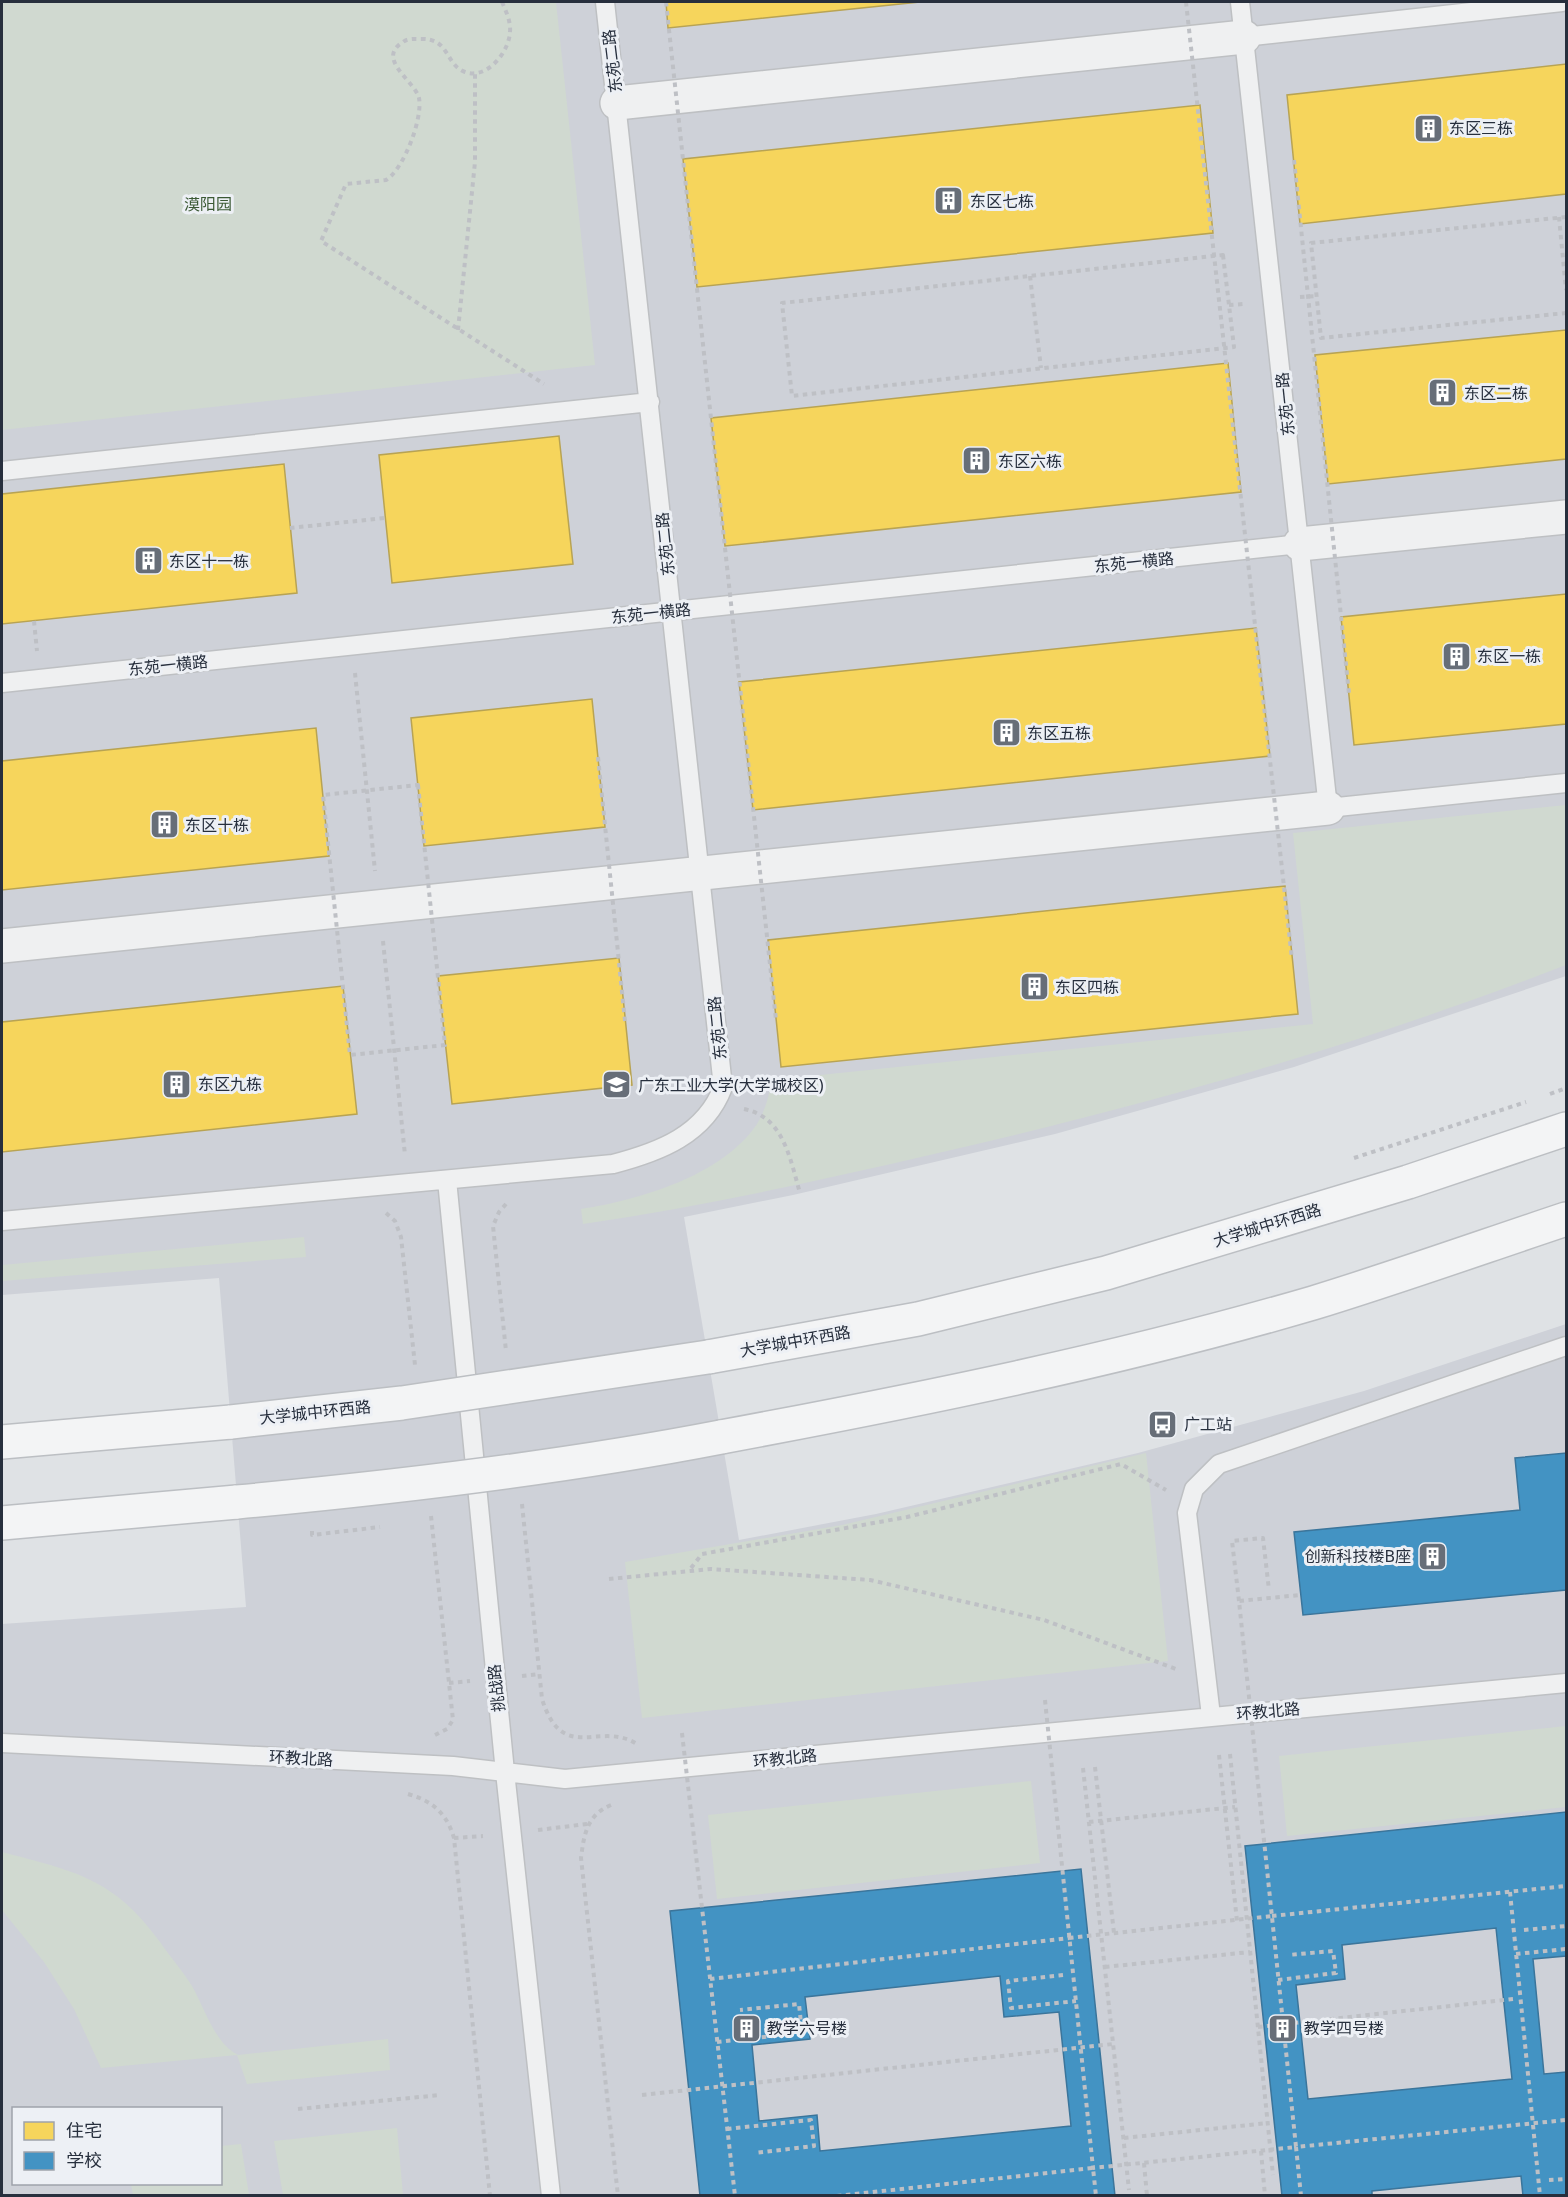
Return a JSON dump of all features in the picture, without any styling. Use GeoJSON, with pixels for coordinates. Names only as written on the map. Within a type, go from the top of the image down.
{"type":"FeatureCollection","features":[{"type":"Feature","properties":{"kind":"main road","name":"大学城中环西路"},"geometry":{"type":"LineString","coordinates":[[2,1442],[231,1422],[402,1403],[708,1357],[918,1319],[1106,1273],[1408,1182],[1566,1129]]}},
{"type":"Feature","properties":{"kind":"main road"},"geometry":{"type":"LineString","coordinates":[[2,1523],[458,1479],[644,1452],[930,1399],[1106,1358],[1313,1303],[1566,1220]]}},
{"type":"Feature","properties":{"kind":"street"},"geometry":{"type":"LineString","coordinates":[[617,103],[1244,37]]}},
{"type":"Feature","properties":{"kind":"street"},"geometry":{"type":"LineString","coordinates":[[1300,544],[1566,517]]}},
{"type":"Feature","properties":{"kind":"street"},"geometry":{"type":"LineString","coordinates":[[2,946],[1328,808]]}},
{"type":"Feature","properties":{"kind":"lane","name":"东苑二路"},"geometry":{"type":"LineString","coordinates":[[447,1180],[613,1164],[633,1159],[693,1130],[711,1113],[723,1088],[605,2]]}},
{"type":"Feature","properties":{"kind":"lane","name":"东苑一路"},"geometry":{"type":"LineString","coordinates":[[1240,2],[1328,808]]}},
{"type":"Feature","properties":{"kind":"lane"},"geometry":{"type":"LineString","coordinates":[[1244,37],[1562,2]]}},
{"type":"Feature","properties":{"kind":"lane"},"geometry":{"type":"LineString","coordinates":[[2,471],[650,402]]}},
{"type":"Feature","properties":{"kind":"lane","name":"东苑一横路"},"geometry":{"type":"LineString","coordinates":[[2,683],[1300,544]]}},
{"type":"Feature","properties":{"kind":"lane"},"geometry":{"type":"LineString","coordinates":[[1328,808],[1566,783]]}},
{"type":"Feature","properties":{"kind":"lane"},"geometry":{"type":"LineString","coordinates":[[2,1221],[447,1180]]}},
{"type":"Feature","properties":{"kind":"lane","name":"挑战路"},"geometry":{"type":"LineString","coordinates":[[447,1180],[505,1772],[551,2196]]}},
{"type":"Feature","properties":{"kind":"lane"},"geometry":{"type":"LineString","coordinates":[[1211,1716],[1187,1513],[1194,1489],[1219,1464],[1566,1346]]}},
{"type":"Feature","properties":{"kind":"lane","name":"环教北路"},"geometry":{"type":"LineString","coordinates":[[2,1743],[424,1764],[565,1779],[1566,1683]]}},
{"type":"Feature","properties":{"kind":"path"},"geometry":{"type":"LineString","coordinates":[[502,2],[510,30],[508,44],[485,71],[475,74],[459,69],[435,40],[409,39],[398,46],[394,63],[400,73],[415,88],[420,110],[402,162],[386,180],[346,184],[320,238],[321,244],[584,410]]}},
{"type":"Feature","properties":{"kind":"path"},"geometry":{"type":"LineString","coordinates":[[666,2],[776,1020]]}},
{"type":"Feature","properties":{"kind":"path"},"geometry":{"type":"LineString","coordinates":[[1186,2],[1292,959]]}},
{"type":"Feature","properties":{"kind":"path"},"geometry":{"type":"LineString","coordinates":[[458,331],[475,162],[475,74]]}},
{"type":"Feature","properties":{"kind":"path"},"geometry":{"type":"LineString","coordinates":[[1294,160],[1349,694]]}},
{"type":"Feature","properties":{"kind":"path"},"geometry":{"type":"LineString","coordinates":[[1559,217],[1566,290]]}},
{"type":"Feature","properties":{"kind":"path"},"geometry":{"type":"LineString","coordinates":[[1566,217],[1311,243],[1321,338],[1566,313]]}},
{"type":"Feature","properties":{"kind":"path"},"geometry":{"type":"LineString","coordinates":[[1223,255],[1234,347],[792,396],[782,303],[1030,276],[1223,255]]}},
{"type":"Feature","properties":{"kind":"path"},"geometry":{"type":"LineString","coordinates":[[1030,276],[1041,368]]}},
{"type":"Feature","properties":{"kind":"path"},"geometry":{"type":"LineString","coordinates":[[1293,298],[1317,296]]}},
{"type":"Feature","properties":{"kind":"path"},"geometry":{"type":"LineString","coordinates":[[1229,305],[1254,303]]}},
{"type":"Feature","properties":{"kind":"path"},"geometry":{"type":"LineString","coordinates":[[290,528],[386,518]]}},
{"type":"Feature","properties":{"kind":"path"},"geometry":{"type":"LineString","coordinates":[[34,621],[38,657]]}},
{"type":"Feature","properties":{"kind":"path"},"geometry":{"type":"LineString","coordinates":[[354,666],[360,728]]}},
{"type":"Feature","properties":{"kind":"path"},"geometry":{"type":"LineString","coordinates":[[598,757],[626,1022]]}},
{"type":"Feature","properties":{"kind":"path"},"geometry":{"type":"LineString","coordinates":[[418,785],[445,1045],[350,1055],[323,795],[418,785]]}},
{"type":"Feature","properties":{"kind":"path"},"geometry":{"type":"LineString","coordinates":[[1545,1096],[1566,1088]]}},
{"type":"Feature","properties":{"kind":"path"},"geometry":{"type":"LineString","coordinates":[[1347,1160],[1534,1099]]}},
{"type":"Feature","properties":{"kind":"path"},"geometry":{"type":"LineString","coordinates":[[752,1110],[765,1116],[779,1131],[788,1151],[800,1193]]}},
{"type":"Feature","properties":{"kind":"path"},"geometry":{"type":"LineString","coordinates":[[401,1112],[405,1150]]}},
{"type":"Feature","properties":{"kind":"path"},"geometry":{"type":"LineString","coordinates":[[690,1569],[702,1554],[907,1517],[1121,1464],[1159,1485]]}},
{"type":"Feature","properties":{"kind":"path"},"geometry":{"type":"LineString","coordinates":[[312,1535],[380,1527]]}},
{"type":"Feature","properties":{"kind":"path"},"geometry":{"type":"LineString","coordinates":[[1269,1590],[1263,1538],[1232,1541],[1301,2196]]}},
{"type":"Feature","properties":{"kind":"path"},"geometry":{"type":"LineString","coordinates":[[609,1579],[690,1569],[870,1580],[1044,1620],[1180,1671]]}},
{"type":"Feature","properties":{"kind":"path"},"geometry":{"type":"LineString","coordinates":[[1239,1601],[1300,1594]]}},
{"type":"Feature","properties":{"kind":"path"},"geometry":{"type":"LineString","coordinates":[[515,1676],[539,1674]]}},
{"type":"Feature","properties":{"kind":"path"},"geometry":{"type":"LineString","coordinates":[[449,1683],[474,1681]]}},
{"type":"Feature","properties":{"kind":"path"},"geometry":{"type":"LineString","coordinates":[[1045,1700],[1096,2196]]}},
{"type":"Feature","properties":{"kind":"path"},"geometry":{"type":"LineString","coordinates":[[681,1733],[735,2196]]}},
{"type":"Feature","properties":{"kind":"path"},"geometry":{"type":"LineString","coordinates":[[1230,1754],[1273,2175]]}},
{"type":"Feature","properties":{"kind":"path"},"geometry":{"type":"LineString","coordinates":[[1219,1755],[1237,1921]]}},
{"type":"Feature","properties":{"kind":"path"},"geometry":{"type":"LineString","coordinates":[[1095,1767],[1114,1933]]}},
{"type":"Feature","properties":{"kind":"path"},"geometry":{"type":"LineString","coordinates":[[1083,1768],[1129,2190]]}},
{"type":"Feature","properties":{"kind":"path"},"geometry":{"type":"LineString","coordinates":[[398,1792],[426,1799],[448,1820],[454,1838],[490,2196]]}},
{"type":"Feature","properties":{"kind":"path"},"geometry":{"type":"LineString","coordinates":[[616,1802],[600,1809],[588,1824],[584,1833],[581,1858],[618,2196]]}},
{"type":"Feature","properties":{"kind":"path"},"geometry":{"type":"LineString","coordinates":[[1089,1822],[1235,1807]]}},
{"type":"Feature","properties":{"kind":"path"},"geometry":{"type":"LineString","coordinates":[[533,1831],[588,1824]]}},
{"type":"Feature","properties":{"kind":"path"},"geometry":{"type":"LineString","coordinates":[[454,1838],[490,1835]]}},
{"type":"Feature","properties":{"kind":"path"},"geometry":{"type":"LineString","coordinates":[[710,1979],[1114,1933],[1566,1886]]}},
{"type":"Feature","properties":{"kind":"path"},"geometry":{"type":"LineString","coordinates":[[1510,1892],[1540,2196]]}},
{"type":"Feature","properties":{"kind":"path"},"geometry":{"type":"LineString","coordinates":[[1524,1930],[1566,1926]]}},
{"type":"Feature","properties":{"kind":"path"},"geometry":{"type":"LineString","coordinates":[[1516,1954],[1566,1949]]}},
{"type":"Feature","properties":{"kind":"path"},"geometry":{"type":"LineString","coordinates":[[1278,1980],[1336,1973],[1333,1951],[1288,1955]]}},
{"type":"Feature","properties":{"kind":"path"},"geometry":{"type":"LineString","coordinates":[[1105,1967],[1251,1953]]}},
{"type":"Feature","properties":{"kind":"path"},"geometry":{"type":"LineString","coordinates":[[1064,1975],[1008,1981],[1011,2008],[1076,2001]]}},
{"type":"Feature","properties":{"kind":"path"},"geometry":{"type":"LineString","coordinates":[[1258,2027],[1514,1999]]}},
{"type":"Feature","properties":{"kind":"path"},"geometry":{"type":"LineString","coordinates":[[717,2042],[802,2033],[799,2004],[740,2010]]}},
{"type":"Feature","properties":{"kind":"path"},"geometry":{"type":"LineString","coordinates":[[642,2095],[1113,2044]]}},
{"type":"Feature","properties":{"kind":"path"},"geometry":{"type":"LineString","coordinates":[[298,2109],[440,2095]]}},
{"type":"Feature","properties":{"kind":"path"},"geometry":{"type":"LineString","coordinates":[[727,2129],[811,2120],[814,2146],[755,2153]]}},
{"type":"Feature","properties":{"kind":"path"},"geometry":{"type":"LineString","coordinates":[[837,2196],[1566,2120]]}},
{"type":"Feature","properties":{"kind":"path"},"geometry":{"type":"LineString","coordinates":[[1124,2138],[1268,2123]]}},
{"type":"Feature","properties":{"kind":"path"},"geometry":{"type":"LineString","coordinates":[[1261,2151],[1265,2196]]}},
{"type":"Feature","properties":{"kind":"path"},"geometry":{"type":"LineString","coordinates":[[1144,2163],[1147,2196]]}},
{"type":"Feature","properties":{"kind":"path"},"geometry":{"type":"LineString","coordinates":[[1549,2180],[1566,2179]]}},
{"type":"Feature","properties":{"kind":"shaded area","name":"广东工业大学(大学城校区)"},"geometry":{"type":"Polygon","coordinates":[[[2,2],[1566,2],[1566,976],[1294,1067],[1055,1134],[793,1195],[684,1217],[739,1540],[876,1514],[1138,1453],[1364,1391],[1566,1324],[1566,2195],[2,2195],[2,1624],[246,1607],[219,1278],[2,1295],[2,2]]]}},
{"type":"Feature","properties":{"kind":"green space","name":"漠阳园"},"geometry":{"type":"Polygon","coordinates":[[[2,2],[556,2],[595,365],[2,430],[2,2]]]}},
{"type":"Feature","properties":{"kind":"green space"},"geometry":{"type":"Polygon","coordinates":[[[1566,805],[1566,965],[1489,994],[1332,1047],[1174,1094],[1014,1135],[803,1184],[671,1210],[583,1224],[581,1209],[653,1192],[678,1183],[723,1158],[742,1142],[757,1124],[772,1080],[1313,1024],[1293,833],[1566,805]]]}},
{"type":"Feature","properties":{"kind":"green space"},"geometry":{"type":"Polygon","coordinates":[[[304,1237],[306,1257],[2,1281],[2,1265],[304,1237]]]}},
{"type":"Feature","properties":{"kind":"green space"},"geometry":{"type":"Polygon","coordinates":[[[1146,1453],[1168,1661],[642,1718],[625,1562],[842,1525],[1146,1453]]]}},
{"type":"Feature","properties":{"kind":"green space"},"geometry":{"type":"Polygon","coordinates":[[[1566,1726],[1566,1807],[1287,1836],[1279,1756],[1566,1726]]]}},
{"type":"Feature","properties":{"kind":"green space"},"geometry":{"type":"Polygon","coordinates":[[[1031,1781],[1040,1863],[717,1899],[708,1815],[1031,1781]]]}},
{"type":"Feature","properties":{"kind":"green space"},"geometry":{"type":"Polygon","coordinates":[[[2,1852],[72,1872],[109,1890],[126,1904],[143,1921],[188,1980],[220,2039],[238,2055],[388,2039],[390,2070],[247,2084],[237,2055],[101,2068],[74,2009],[44,1962],[2,1910],[2,1852]]]}},
{"type":"Feature","properties":{"kind":"green space"},"geometry":{"type":"Polygon","coordinates":[[[397,2128],[403,2195],[283,2195],[274,2141],[397,2128]]]}},
{"type":"Feature","properties":{"kind":"green space"},"geometry":{"type":"Polygon","coordinates":[[[241,2144],[249,2195],[133,2195],[131,2185],[222,2185],[222,2146],[241,2144]]]}},
{"type":"Feature","properties":{"kind":"building: 住宅"},"geometry":{"type":"Polygon","coordinates":[[[666,2],[920,2],[668,28],[666,2]]]}},
{"type":"Feature","properties":{"kind":"building: 住宅","name":"东区三栋"},"geometry":{"type":"Polygon","coordinates":[[[1566,64],[1566,194],[1300,224],[1287,95],[1566,64]]]}},
{"type":"Feature","properties":{"kind":"building: 住宅","name":"东区七栋"},"geometry":{"type":"Polygon","coordinates":[[[1200,105],[1213,233],[697,287],[683,159],[1200,105]]]}},
{"type":"Feature","properties":{"kind":"building: 住宅","name":"东区二栋"},"geometry":{"type":"Polygon","coordinates":[[[1566,330],[1566,459],[1328,484],[1315,355],[1566,330]]]}},
{"type":"Feature","properties":{"kind":"building: 住宅","name":"东区六栋"},"geometry":{"type":"Polygon","coordinates":[[[1228,363],[1241,492],[725,546],[711,418],[1228,363]]]}},
{"type":"Feature","properties":{"kind":"building: 住宅"},"geometry":{"type":"Polygon","coordinates":[[[559,436],[573,564],[392,583],[379,455],[559,436]]]}},
{"type":"Feature","properties":{"kind":"building: 住宅","name":"东区十一栋"},"geometry":{"type":"Polygon","coordinates":[[[284,464],[297,593],[2,624],[2,494],[284,464]]]}},
{"type":"Feature","properties":{"kind":"building: 住宅","name":"东区一栋"},"geometry":{"type":"Polygon","coordinates":[[[1566,594],[1566,724],[1354,745],[1341,617],[1566,594]]]}},
{"type":"Feature","properties":{"kind":"building: 住宅","name":"东区五栋"},"geometry":{"type":"Polygon","coordinates":[[[1256,628],[1270,756],[753,810],[739,682],[1256,628]]]}},
{"type":"Feature","properties":{"kind":"building: 住宅"},"geometry":{"type":"Polygon","coordinates":[[[592,699],[605,827],[424,846],[411,718],[592,699]]]}},
{"type":"Feature","properties":{"kind":"building: 住宅","name":"东区十栋"},"geometry":{"type":"Polygon","coordinates":[[[316,728],[329,856],[2,890],[2,761],[316,728]]]}},
{"type":"Feature","properties":{"kind":"building: 住宅","name":"东区四栋"},"geometry":{"type":"Polygon","coordinates":[[[1285,886],[1298,1014],[781,1067],[768,940],[1285,886]]]}},
{"type":"Feature","properties":{"kind":"building: 住宅"},"geometry":{"type":"Polygon","coordinates":[[[619,958],[632,1085],[452,1104],[438,976],[619,958]]]}},
{"type":"Feature","properties":{"kind":"building: 住宅","name":"东区九栋"},"geometry":{"type":"Polygon","coordinates":[[[343,986],[357,1114],[2,1152],[2,1022],[343,986]]]}},
{"type":"Feature","properties":{"kind":"building: 学校","name":"创新科技楼B座"},"geometry":{"type":"Polygon","coordinates":[[[1566,1453],[1566,1590],[1303,1615],[1294,1532],[1520,1510],[1515,1458],[1566,1453]]]}},
{"type":"Feature","properties":{"kind":"building: 学校","name":"教学四号楼"},"geometry":{"type":"Polygon","coordinates":[[[1566,1812],[1566,1956],[1533,1959],[1544,2074],[1566,2072],[1566,2196],[1523,2196],[1521,2176],[1372,2191],[1372,2196],[1282,2196],[1245,1846],[1566,1812]],[[1496,1928],[1342,1945],[1345,1979],[1296,1985],[1308,2099],[1512,2079],[1496,1928]]]}},
{"type":"Feature","properties":{"kind":"building: 学校","name":"教学六号楼"},"geometry":{"type":"Polygon","coordinates":[[[1081,1869],[1115,2196],[700,2196],[670,1911],[1081,1869]],[[1000,1976],[805,1997],[810,2039],[752,2045],[759,2121],[817,2115],[820,2151],[1071,2126],[1059,2012],[1004,2017],[1000,1976]]]}},
{"type":"Feature","properties":{"kind":"place","name":"东区三栋"},"geometry":{"type":"Point","coordinates":[1428,128]}},
{"type":"Feature","properties":{"kind":"place","name":"东区七栋"},"geometry":{"type":"Point","coordinates":[949,201]}},
{"type":"Feature","properties":{"kind":"place","name":"东区二栋"},"geometry":{"type":"Point","coordinates":[1443,393]}},
{"type":"Feature","properties":{"kind":"place","name":"东区六栋"},"geometry":{"type":"Point","coordinates":[977,461]}},
{"type":"Feature","properties":{"kind":"place","name":"东区十一栋"},"geometry":{"type":"Point","coordinates":[148,561]}},
{"type":"Feature","properties":{"kind":"place","name":"东区一栋"},"geometry":{"type":"Point","coordinates":[1456,656]}},
{"type":"Feature","properties":{"kind":"place","name":"东区五栋"},"geometry":{"type":"Point","coordinates":[1006,733]}},
{"type":"Feature","properties":{"kind":"place","name":"东区十栋"},"geometry":{"type":"Point","coordinates":[164,825]}},
{"type":"Feature","properties":{"kind":"place","name":"东区四栋"},"geometry":{"type":"Point","coordinates":[1034,987]}},
{"type":"Feature","properties":{"kind":"place","name":"东区九栋"},"geometry":{"type":"Point","coordinates":[177,1084]}},
{"type":"Feature","properties":{"kind":"place","name":"广东工业大学(大学城校区)"},"geometry":{"type":"Point","coordinates":[617,1085]}},
{"type":"Feature","properties":{"kind":"place","name":"广工站"},"geometry":{"type":"Point","coordinates":[1163,1424]}},
{"type":"Feature","properties":{"kind":"place","name":"创新科技楼B座"},"geometry":{"type":"Point","coordinates":[1432,1556]}},
{"type":"Feature","properties":{"kind":"place","name":"教学六号楼"},"geometry":{"type":"Point","coordinates":[746,2028]}},
{"type":"Feature","properties":{"kind":"place","name":"教学四号楼"},"geometry":{"type":"Point","coordinates":[1283,2028]}}]}
